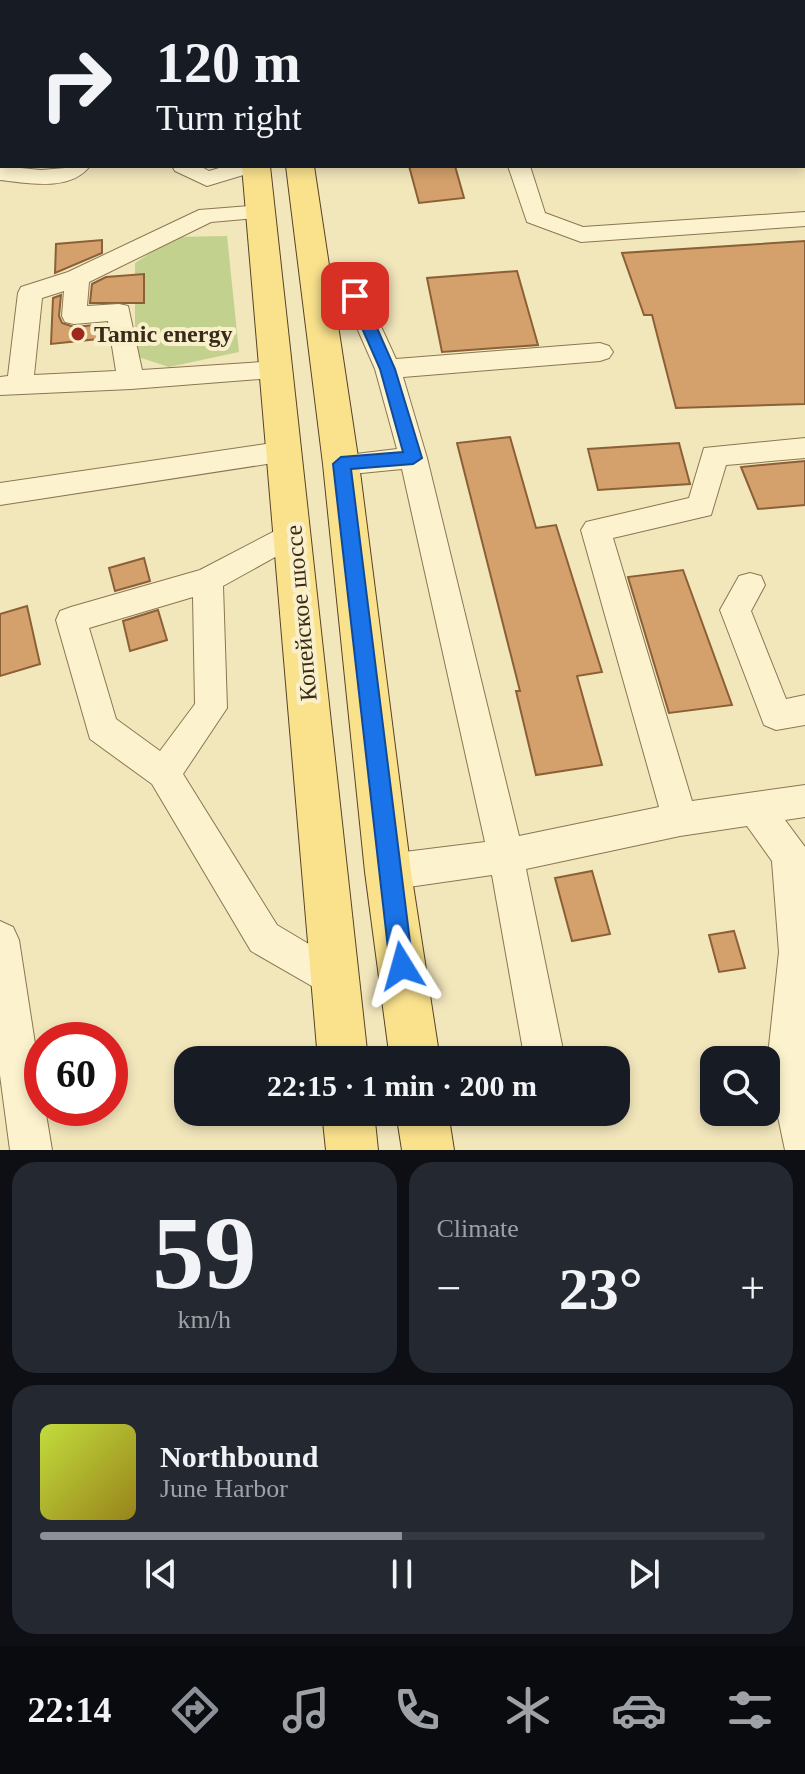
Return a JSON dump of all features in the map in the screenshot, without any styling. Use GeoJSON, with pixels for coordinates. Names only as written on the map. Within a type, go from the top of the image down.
{"type":"FeatureCollection","features":[{"type":"Feature","properties":{"kind":"main road","name":"Копейское шоссе"},"geometry":{"type":"LineString","coordinates":[[256,168],[342,1046]]}},
{"type":"Feature","properties":{"kind":"main road"},"geometry":{"type":"LineString","coordinates":[[300,168],[341,464],[388,872],[413,1046]]}},
{"type":"Feature","properties":{"kind":"main road"},"geometry":{"type":"LineString","coordinates":[[349,1126],[352,1150]]}},
{"type":"Feature","properties":{"kind":"main road"},"geometry":{"type":"LineString","coordinates":[[424,1126],[428,1150]]}},
{"type":"Feature","properties":{"kind":"lane"},"geometry":{"type":"LineString","coordinates":[[0,173],[40,177],[77,168]]}},
{"type":"Feature","properties":{"kind":"lane"},"geometry":{"type":"LineString","coordinates":[[187,168],[207,179],[243,168]]}},
{"type":"Feature","properties":{"kind":"lane"},"geometry":{"type":"LineString","coordinates":[[520,168],[535,217],[581,235],[805,219]]}},
{"type":"Feature","properties":{"kind":"lane"},"geometry":{"type":"LineString","coordinates":[[207,179],[207,215]]}},
{"type":"Feature","properties":{"kind":"lane"},"geometry":{"type":"LineString","coordinates":[[261,212],[207,215],[77,278],[30,293],[13,338],[10,385],[277,370]]}},
{"type":"Feature","properties":{"kind":"lane"},"geometry":{"type":"LineString","coordinates":[[77,278],[74,316],[119,312],[131,380]]}},
{"type":"Feature","properties":{"kind":"lane"},"geometry":{"type":"LineString","coordinates":[[355,296],[388,369],[413,458],[506,856],[542,1046]]}},
{"type":"Feature","properties":{"kind":"lane"},"geometry":{"type":"LineString","coordinates":[[388,369],[600,352]]}},
{"type":"Feature","properties":{"kind":"lane"},"geometry":{"type":"LineString","coordinates":[[680,819],[596,530],[701,507],[714,455],[805,448]]}},
{"type":"Feature","properties":{"kind":"lane"},"geometry":{"type":"LineString","coordinates":[[0,494],[286,451]]}},
{"type":"Feature","properties":{"kind":"lane"},"geometry":{"type":"LineString","coordinates":[[341,464],[413,458]]}},
{"type":"Feature","properties":{"kind":"lane"},"geometry":{"type":"LineString","coordinates":[[294,533],[208,580],[71,620],[102,728],[164,773],[264,938],[336,981]]}},
{"type":"Feature","properties":{"kind":"lane"},"geometry":{"type":"LineString","coordinates":[[164,773],[211,708],[208,580]]}},
{"type":"Feature","properties":{"kind":"lane"},"geometry":{"type":"LineString","coordinates":[[750,585],[735,610],[776,715],[805,710]]}},
{"type":"Feature","properties":{"kind":"lane"},"geometry":{"type":"LineString","coordinates":[[388,872],[506,856],[680,819],[805,801]]}},
{"type":"Feature","properties":{"kind":"lane"},"geometry":{"type":"LineString","coordinates":[[756,809],[797,867],[798,952],[787,1065],[805,1148]]}},
{"type":"Feature","properties":{"kind":"lane"},"geometry":{"type":"LineString","coordinates":[[0,940],[31,1150]]}},
{"type":"Feature","properties":{"kind":"green space"},"geometry":{"type":"Polygon","coordinates":[[[227,236],[239,352],[169,367],[135,356],[135,263],[174,237],[227,236]]]}},
{"type":"Feature","properties":{"kind":"building"},"geometry":{"type":"Polygon","coordinates":[[[410,168],[456,168],[464,198],[419,203],[410,168]]]}},
{"type":"Feature","properties":{"kind":"building"},"geometry":{"type":"Polygon","coordinates":[[[102,240],[102,253],[55,273],[56,244],[102,240]]]}},
{"type":"Feature","properties":{"kind":"building"},"geometry":{"type":"Polygon","coordinates":[[[805,241],[805,404],[676,408],[652,315],[644,315],[622,253],[805,241]]]}},
{"type":"Feature","properties":{"kind":"building"},"geometry":{"type":"Polygon","coordinates":[[[517,271],[538,345],[442,352],[427,278],[517,271]]]}},
{"type":"Feature","properties":{"kind":"building"},"geometry":{"type":"Polygon","coordinates":[[[144,274],[144,303],[90,303],[92,284],[106,277],[144,274]]]}},
{"type":"Feature","properties":{"kind":"building"},"geometry":{"type":"Polygon","coordinates":[[[61,295],[59,316],[62,323],[74,327],[105,324],[108,338],[51,344],[53,298],[61,295]]]}},
{"type":"Feature","properties":{"kind":"building"},"geometry":{"type":"Polygon","coordinates":[[[510,437],[536,528],[556,525],[602,672],[577,676],[602,765],[536,775],[516,691],[520,691],[457,443],[510,437]]]}},
{"type":"Feature","properties":{"kind":"building"},"geometry":{"type":"Polygon","coordinates":[[[679,443],[690,484],[598,490],[588,449],[679,443]]]}},
{"type":"Feature","properties":{"kind":"building"},"geometry":{"type":"Polygon","coordinates":[[[805,461],[805,505],[758,509],[741,467],[805,461]]]}},
{"type":"Feature","properties":{"kind":"building"},"geometry":{"type":"Polygon","coordinates":[[[144,558],[150,581],[115,591],[109,568],[144,558]]]}},
{"type":"Feature","properties":{"kind":"building"},"geometry":{"type":"Polygon","coordinates":[[[683,570],[732,705],[669,713],[628,577],[683,570]]]}},
{"type":"Feature","properties":{"kind":"building"},"geometry":{"type":"Polygon","coordinates":[[[27,606],[40,664],[0,676],[0,614],[27,606]]]}},
{"type":"Feature","properties":{"kind":"building"},"geometry":{"type":"Polygon","coordinates":[[[158,610],[167,640],[130,651],[123,621],[158,610]]]}},
{"type":"Feature","properties":{"kind":"building"},"geometry":{"type":"Polygon","coordinates":[[[592,871],[610,934],[572,941],[555,878],[592,871]]]}},
{"type":"Feature","properties":{"kind":"building"},"geometry":{"type":"Polygon","coordinates":[[[734,931],[745,968],[719,972],[709,935],[734,931]]]}},
{"type":"Feature","properties":{"kind":"place","name":"Tamic energy"},"geometry":{"type":"Point","coordinates":[78,334]}},
{"type":"Feature","properties":{"kind":"route"},"geometry":{"type":"LineString","coordinates":[[355,296],[388,369],[413,458],[341,464],[388,872],[402,966]]}}]}
